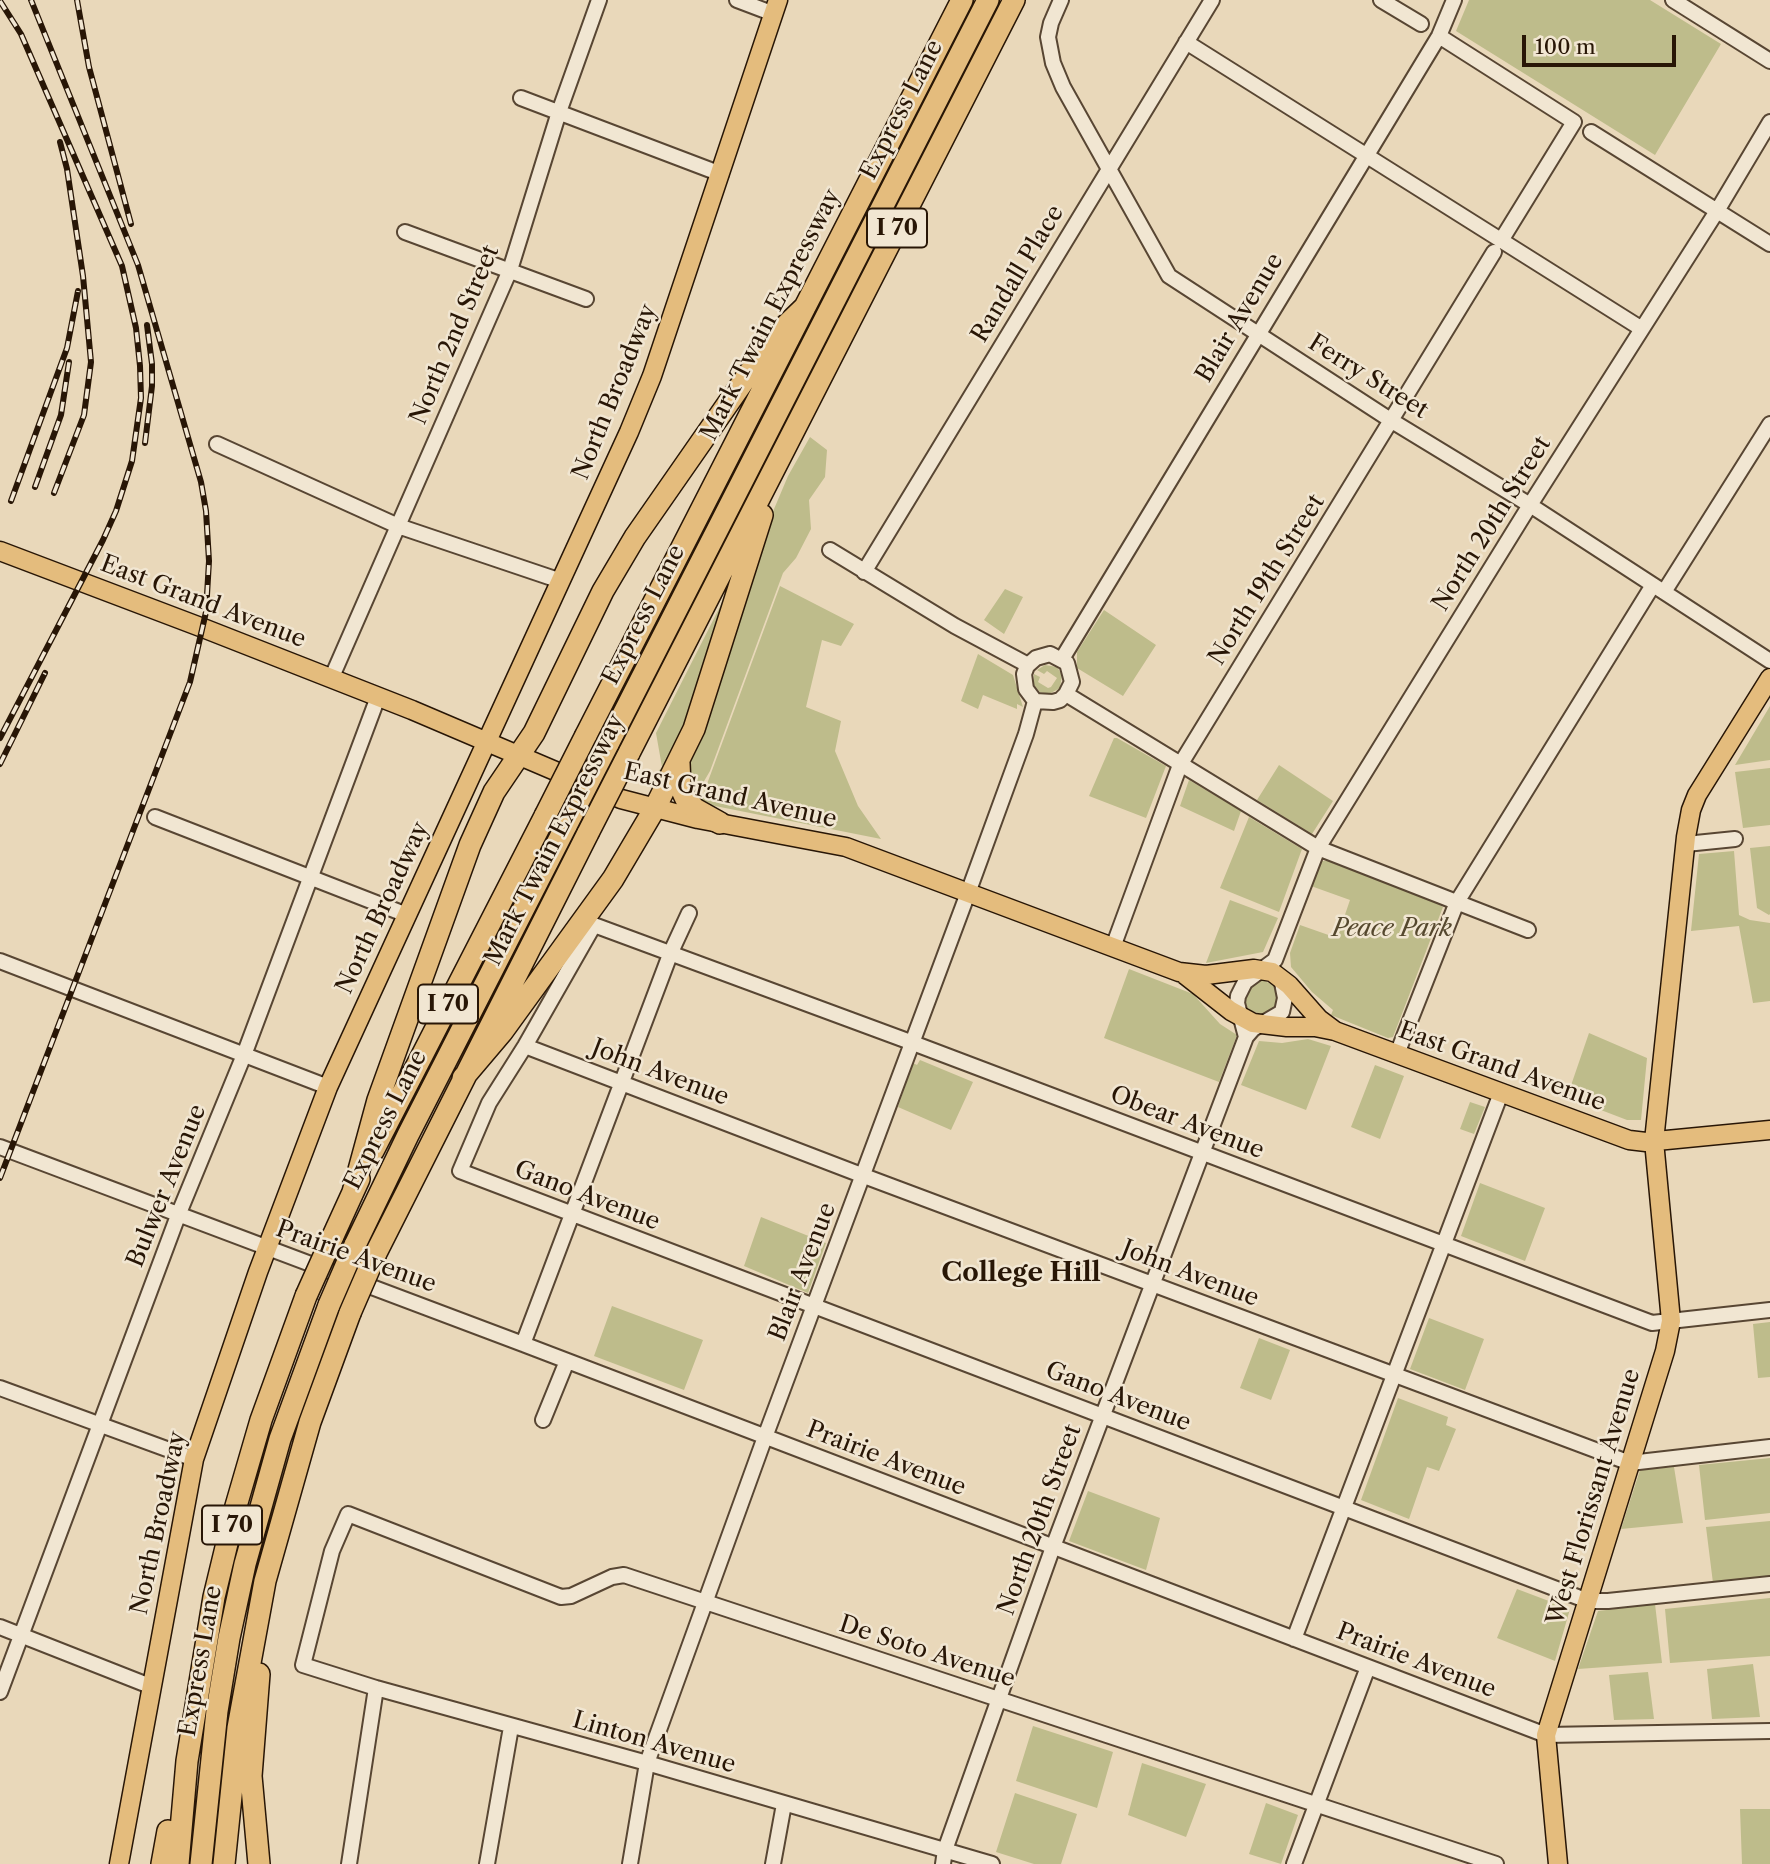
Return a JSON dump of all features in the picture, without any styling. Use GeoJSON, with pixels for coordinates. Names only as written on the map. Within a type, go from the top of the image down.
{"type":"FeatureCollection","features":[{"type":"Feature","properties":{"kind":"highway","name":"Mark Twain Expressway"},"geometry":{"type":"LineString","coordinates":[[178,1864],[187,1761],[205,1644],[236,1506],[265,1408],[306,1296],[353,1192],[962,0]]}},
{"type":"Feature","properties":{"kind":"highway","name":"Express Lane"},"geometry":{"type":"LineString","coordinates":[[201,1864],[217,1711],[245,1564],[280,1439],[329,1305],[408,1135],[988,0]]}},
{"type":"Feature","properties":{"kind":"highway","name":"Mark Twain Expressway"},"geometry":{"type":"LineString","coordinates":[[224,1864],[237,1728],[265,1581],[306,1435],[328,1370],[376,1253],[1014,0]]}},
{"type":"Feature","properties":{"kind":"highway"},"geometry":{"type":"LineString","coordinates":[[353,1192],[377,1100],[470,845],[494,792],[534,733],[603,590],[635,537],[775,336],[805,307]]}},
{"type":"Feature","properties":{"kind":"highway"},"geometry":{"type":"LineString","coordinates":[[463,1078],[502,1032],[613,879],[679,762],[700,713],[726,622],[780,457]]}},
{"type":"Feature","properties":{"kind":"highway"},"geometry":{"type":"LineString","coordinates":[[679,762],[680,786],[686,799],[695,809],[720,823]]}},
{"type":"Feature","properties":{"kind":"highway"},"geometry":{"type":"LineString","coordinates":[[259,1864],[251,1776],[265,1581]]}},
{"type":"Feature","properties":{"kind":"highway"},"geometry":{"type":"LineString","coordinates":[[162,1864],[187,1761]]}},
{"type":"Feature","properties":{"kind":"main road","name":"North Broadway"},"geometry":{"type":"LineString","coordinates":[[119,1864],[194,1459],[266,1248],[328,1087],[485,741],[561,581],[652,376],[776,7]]}},
{"type":"Feature","properties":{"kind":"main road","name":"East Grand Avenue"},"geometry":{"type":"LineString","coordinates":[[0,551],[379,697],[621,799],[720,823],[846,847],[1113,947],[1179,972],[1201,985],[1241,1018],[1261,1024],[1335,1031],[1638,1142],[1770,1130]]}},
{"type":"Feature","properties":{"kind":"main road","name":"West Florissant Avenue"},"geometry":{"type":"LineString","coordinates":[[1558,1864],[1546,1735],[1549,1718],[1665,1351],[1671,1321],[1654,1141],[1661,1058],[1691,810],[1697,795],[1767,686]]}},
{"type":"Feature","properties":{"kind":"main road","name":"East Grand Avenue"},"geometry":{"type":"LineString","coordinates":[[1179,972],[1206,975],[1273,969],[1319,1019],[1335,1031]]}},
{"type":"Feature","properties":{"kind":"street","name":"North 2nd Street"},"geometry":{"type":"LineString","coordinates":[[331,679],[510,270],[559,112],[598,0]]}},
{"type":"Feature","properties":{"kind":"street"},"geometry":{"type":"LineString","coordinates":[[737,0],[776,7]]}},
{"type":"Feature","properties":{"kind":"street","name":"Ferry Street"},"geometry":{"type":"LineString","coordinates":[[1061,0],[1048,37],[1053,63],[1063,87],[1169,276],[1770,661]]}},
{"type":"Feature","properties":{"kind":"street","name":"Randall Place"},"geometry":{"type":"LineString","coordinates":[[864,572],[1212,0]]}},
{"type":"Feature","properties":{"kind":"street"},"geometry":{"type":"LineString","coordinates":[[1381,0],[1421,24]]}},
{"type":"Feature","properties":{"kind":"street","name":"Blair Avenue"},"geometry":{"type":"LineString","coordinates":[[1062,659],[1439,36],[1454,0]]}},
{"type":"Feature","properties":{"kind":"street"},"geometry":{"type":"LineString","coordinates":[[1673,0],[1770,61]]}},
{"type":"Feature","properties":{"kind":"street","name":"North 19th Street"},"geometry":{"type":"LineString","coordinates":[[1113,947],[1180,765],[1574,121],[1439,36]]}},
{"type":"Feature","properties":{"kind":"street"},"geometry":{"type":"LineString","coordinates":[[1186,42],[1367,155],[1498,246],[1642,329]]}},
{"type":"Feature","properties":{"kind":"street"},"geometry":{"type":"LineString","coordinates":[[521,97],[721,174]]}},
{"type":"Feature","properties":{"kind":"street","name":"North 20th Street"},"geometry":{"type":"LineString","coordinates":[[944,1857],[1053,1547],[1246,1037],[1261,1024],[1282,1012],[1285,998],[1273,969],[1318,848],[1770,122]]}},
{"type":"Feature","properties":{"kind":"street"},"geometry":{"type":"LineString","coordinates":[[1591,132],[1770,244]]}},
{"type":"Feature","properties":{"kind":"street"},"geometry":{"type":"LineString","coordinates":[[405,232],[586,299]]}},
{"type":"Feature","properties":{"kind":"street"},"geometry":{"type":"LineString","coordinates":[[1397,1054],[1457,902],[1658,588],[1770,424]]}},
{"type":"Feature","properties":{"kind":"street"},"geometry":{"type":"LineString","coordinates":[[217,444],[398,526],[561,581]]}},
{"type":"Feature","properties":{"kind":"street"},"geometry":{"type":"LineString","coordinates":[[830,550],[1028,665],[1043,655],[1050,654],[1062,659],[1067,663],[1072,676],[1066,694],[1053,702],[1035,701]]}},
{"type":"Feature","properties":{"kind":"street","name":"Blair Avenue"},"geometry":{"type":"LineString","coordinates":[[630,1864],[647,1763],[1026,734],[1035,701],[1024,682],[1028,665]]}},
{"type":"Feature","properties":{"kind":"street"},"geometry":{"type":"LineString","coordinates":[[1066,694],[1318,848],[1528,930]]}},
{"type":"Feature","properties":{"kind":"street","name":"Bulwer Avenue"},"geometry":{"type":"LineString","coordinates":[[0,1692],[179,1213],[244,1055],[379,697]]}},
{"type":"Feature","properties":{"kind":"street"},"geometry":{"type":"LineString","coordinates":[[155,817],[407,915]]}},
{"type":"Feature","properties":{"kind":"street"},"geometry":{"type":"LineString","coordinates":[[1686,844],[1735,839]]}},
{"type":"Feature","properties":{"kind":"street"},"geometry":{"type":"LineString","coordinates":[[523,1343],[671,952],[689,913]]}},
{"type":"Feature","properties":{"kind":"street","name":"Obear Avenue"},"geometry":{"type":"LineString","coordinates":[[525,1046],[594,925],[1652,1323],[1770,1310]]}},
{"type":"Feature","properties":{"kind":"street"},"geometry":{"type":"LineString","coordinates":[[0,961],[328,1087]]}},
{"type":"Feature","properties":{"kind":"street","name":"North 20th Street"},"geometry":{"type":"LineString","coordinates":[[1246,1037],[1237,1003],[1240,989],[1245,982],[1273,969]]}},
{"type":"Feature","properties":{"kind":"street","name":"John Avenue"},"geometry":{"type":"LineString","coordinates":[[525,1046],[1630,1463],[1770,1447]]}},
{"type":"Feature","properties":{"kind":"street","name":"Gano Avenue"},"geometry":{"type":"LineString","coordinates":[[525,1046],[489,1103],[460,1171],[572,1216],[1588,1601],[1770,1584]]}},
{"type":"Feature","properties":{"kind":"street"},"geometry":{"type":"LineString","coordinates":[[1294,1639],[1501,1093]]}},
{"type":"Feature","properties":{"kind":"street","name":"Prairie Avenue"},"geometry":{"type":"LineString","coordinates":[[0,1147],[523,1343],[1546,1735],[1770,1731]]}},
{"type":"Feature","properties":{"kind":"street"},"geometry":{"type":"LineString","coordinates":[[543,1420],[567,1361]]}},
{"type":"Feature","properties":{"kind":"street"},"geometry":{"type":"LineString","coordinates":[[0,1388],[194,1459]]}},
{"type":"Feature","properties":{"kind":"street","name":"De Soto Avenue"},"geometry":{"type":"LineString","coordinates":[[303,1665],[328,1563],[348,1514],[561,1597],[571,1596],[612,1577],[625,1575],[1496,1864]]}},
{"type":"Feature","properties":{"kind":"street"},"geometry":{"type":"LineString","coordinates":[[0,1627],[150,1686]]}},
{"type":"Feature","properties":{"kind":"street","name":"Linton Avenue"},"geometry":{"type":"LineString","coordinates":[[303,1665],[511,1727],[647,1763],[944,1857],[992,1864]]}},
{"type":"Feature","properties":{"kind":"street"},"geometry":{"type":"LineString","coordinates":[[1294,1864],[1368,1667]]}},
{"type":"Feature","properties":{"kind":"street"},"geometry":{"type":"LineString","coordinates":[[348,1864],[376,1688]]}},
{"type":"Feature","properties":{"kind":"street"},"geometry":{"type":"LineString","coordinates":[[487,1864],[511,1727]]}},
{"type":"Feature","properties":{"kind":"street"},"geometry":{"type":"LineString","coordinates":[[773,1864],[783,1804]]}},
{"type":"Feature","properties":{"kind":"green space"},"geometry":{"type":"Polygon","coordinates":[[[1469,0],[1650,0],[1721,44],[1655,155],[1456,31],[1469,0]]]}},
{"type":"Feature","properties":{"kind":"green space"},"geometry":{"type":"Polygon","coordinates":[[[810,437],[827,450],[825,477],[809,500],[811,529],[796,558],[783,573],[710,771],[693,800],[685,763],[766,528],[788,476],[810,437]]]}},
{"type":"Feature","properties":{"kind":"green space"},"geometry":{"type":"Polygon","coordinates":[[[740,567],[693,715],[656,784],[649,782],[662,767],[656,733],[740,567]]]}},
{"type":"Feature","properties":{"kind":"green space"},"geometry":{"type":"Polygon","coordinates":[[[780,586],[854,624],[841,646],[822,640],[806,707],[841,721],[835,751],[858,806],[881,839],[700,803],[780,586]]]}},
{"type":"Feature","properties":{"kind":"green space"},"geometry":{"type":"Polygon","coordinates":[[[1005,589],[1023,597],[1004,634],[984,620],[1005,589]]]}},
{"type":"Feature","properties":{"kind":"green space"},"geometry":{"type":"Polygon","coordinates":[[[1104,610],[1156,645],[1123,696],[1077,668],[1077,652],[1104,610]]]}},
{"type":"Feature","properties":{"kind":"green space"},"geometry":{"type":"Polygon","coordinates":[[[978,654],[1013,675],[1023,707],[1017,704],[1017,709],[983,695],[978,709],[961,701],[978,654]]]}},
{"type":"Feature","properties":{"kind":"green space"},"geometry":{"type":"Polygon","coordinates":[[[1045,665],[1057,667],[1062,675],[1060,688],[1049,694],[1040,692],[1034,685],[1034,674],[1040,677],[1038,682],[1048,688],[1057,678],[1047,671],[1044,674],[1037,670],[1045,665]]]}},
{"type":"Feature","properties":{"kind":"green space"},"geometry":{"type":"Polygon","coordinates":[[[1770,706],[1770,760],[1735,765],[1770,706]]]}},
{"type":"Feature","properties":{"kind":"green space"},"geometry":{"type":"Polygon","coordinates":[[[1114,738],[1166,766],[1146,818],[1089,796],[1114,738]]]}},
{"type":"Feature","properties":{"kind":"green space"},"geometry":{"type":"Polygon","coordinates":[[[1279,765],[1333,801],[1312,834],[1257,800],[1279,765]]]}},
{"type":"Feature","properties":{"kind":"green space"},"geometry":{"type":"Polygon","coordinates":[[[1770,768],[1770,825],[1743,828],[1735,772],[1770,768]]]}},
{"type":"Feature","properties":{"kind":"green space"},"geometry":{"type":"Polygon","coordinates":[[[1189,780],[1241,811],[1234,831],[1180,806],[1189,780]]]}},
{"type":"Feature","properties":{"kind":"green space"},"geometry":{"type":"Polygon","coordinates":[[[1249,817],[1302,849],[1279,912],[1220,888],[1249,817]]]}},
{"type":"Feature","properties":{"kind":"green space"},"geometry":{"type":"Polygon","coordinates":[[[1770,846],[1769,915],[1757,908],[1750,848],[1770,846]]]}},
{"type":"Feature","properties":{"kind":"green space"},"geometry":{"type":"Polygon","coordinates":[[[1734,851],[1739,915],[1770,923],[1770,1001],[1753,1003],[1739,926],[1691,931],[1699,854],[1734,851]]]}},
{"type":"Feature","properties":{"kind":"green space","name":"Peace Park"},"geometry":{"type":"Polygon","coordinates":[[[1322,861],[1328,861],[1443,907],[1393,1037],[1388,1038],[1331,1015],[1333,1010],[1312,992],[1291,967],[1290,953],[1300,925],[1337,938],[1350,900],[1311,886],[1322,861]]]}},
{"type":"Feature","properties":{"kind":"green space"},"geometry":{"type":"Polygon","coordinates":[[[1230,900],[1278,918],[1263,952],[1206,963],[1230,900]]]}},
{"type":"Feature","properties":{"kind":"green space"},"geometry":{"type":"Polygon","coordinates":[[[1129,969],[1193,994],[1220,1024],[1237,1035],[1219,1082],[1104,1038],[1129,969]]]}},
{"type":"Feature","properties":{"kind":"green space"},"geometry":{"type":"Polygon","coordinates":[[[1258,980],[1273,985],[1278,995],[1276,1006],[1262,1014],[1247,1007],[1244,996],[1245,990],[1258,980]]]}},
{"type":"Feature","properties":{"kind":"green space"},"geometry":{"type":"Polygon","coordinates":[[[1589,1033],[1647,1058],[1641,1120],[1627,1120],[1567,1097],[1589,1033]]]}},
{"type":"Feature","properties":{"kind":"green space"},"geometry":{"type":"Polygon","coordinates":[[[1308,1039],[1331,1046],[1306,1110],[1241,1085],[1259,1041],[1282,1043],[1308,1039]]]}},
{"type":"Feature","properties":{"kind":"green space"},"geometry":{"type":"Polygon","coordinates":[[[920,1060],[973,1082],[951,1130],[898,1107],[913,1063],[917,1065],[920,1060]]]}},
{"type":"Feature","properties":{"kind":"green space"},"geometry":{"type":"Polygon","coordinates":[[[1375,1065],[1404,1076],[1380,1139],[1351,1127],[1375,1065]]]}},
{"type":"Feature","properties":{"kind":"green space"},"geometry":{"type":"Polygon","coordinates":[[[1470,1102],[1485,1107],[1474,1134],[1460,1129],[1470,1102]]]}},
{"type":"Feature","properties":{"kind":"green space"},"geometry":{"type":"Polygon","coordinates":[[[1480,1183],[1545,1208],[1525,1261],[1461,1236],[1480,1183]]]}},
{"type":"Feature","properties":{"kind":"green space"},"geometry":{"type":"Polygon","coordinates":[[[761,1217],[826,1243],[808,1293],[744,1266],[761,1217]]]}},
{"type":"Feature","properties":{"kind":"green space"},"geometry":{"type":"Polygon","coordinates":[[[612,1306],[703,1340],[684,1390],[594,1356],[612,1306]]]}},
{"type":"Feature","properties":{"kind":"green space"},"geometry":{"type":"Polygon","coordinates":[[[1429,1318],[1484,1339],[1465,1390],[1410,1369],[1429,1318]]]}},
{"type":"Feature","properties":{"kind":"green space"},"geometry":{"type":"Polygon","coordinates":[[[1770,1322],[1770,1377],[1758,1378],[1753,1324],[1770,1322]]]}},
{"type":"Feature","properties":{"kind":"green space"},"geometry":{"type":"Polygon","coordinates":[[[1259,1338],[1290,1350],[1271,1400],[1240,1388],[1259,1338]]]}},
{"type":"Feature","properties":{"kind":"green space"},"geometry":{"type":"Polygon","coordinates":[[[1398,1398],[1448,1417],[1446,1425],[1456,1429],[1439,1471],[1427,1467],[1409,1519],[1361,1500],[1398,1398]]]}},
{"type":"Feature","properties":{"kind":"green space"},"geometry":{"type":"Polygon","coordinates":[[[1770,1458],[1770,1513],[1705,1520],[1699,1465],[1770,1458]]]}},
{"type":"Feature","properties":{"kind":"green space"},"geometry":{"type":"Polygon","coordinates":[[[1674,1467],[1683,1523],[1621,1529],[1640,1470],[1674,1467]]]}},
{"type":"Feature","properties":{"kind":"green space"},"geometry":{"type":"Polygon","coordinates":[[[1088,1491],[1160,1518],[1146,1570],[1069,1541],[1088,1491]]]}},
{"type":"Feature","properties":{"kind":"green space"},"geometry":{"type":"Polygon","coordinates":[[[1770,1521],[1770,1577],[1713,1583],[1706,1527],[1770,1521]]]}},
{"type":"Feature","properties":{"kind":"green space"},"geometry":{"type":"Polygon","coordinates":[[[1517,1589],[1570,1609],[1555,1661],[1497,1638],[1517,1589]]]}},
{"type":"Feature","properties":{"kind":"green space"},"geometry":{"type":"Polygon","coordinates":[[[1770,1598],[1770,1656],[1670,1663],[1665,1609],[1770,1598]]]}},
{"type":"Feature","properties":{"kind":"green space"},"geometry":{"type":"Polygon","coordinates":[[[1655,1604],[1662,1663],[1578,1669],[1598,1611],[1655,1604]]]}},
{"type":"Feature","properties":{"kind":"green space"},"geometry":{"type":"Polygon","coordinates":[[[1753,1664],[1760,1717],[1712,1719],[1707,1669],[1753,1664]]]}},
{"type":"Feature","properties":{"kind":"green space"},"geometry":{"type":"Polygon","coordinates":[[[1648,1672],[1654,1719],[1614,1720],[1609,1675],[1648,1672]]]}},
{"type":"Feature","properties":{"kind":"green space"},"geometry":{"type":"Polygon","coordinates":[[[1033,1726],[1113,1752],[1097,1808],[1016,1781],[1033,1726]]]}},
{"type":"Feature","properties":{"kind":"green space"},"geometry":{"type":"Polygon","coordinates":[[[1142,1763],[1206,1784],[1186,1837],[1128,1815],[1142,1763]]]}},
{"type":"Feature","properties":{"kind":"green space"},"geometry":{"type":"Polygon","coordinates":[[[1015,1793],[1077,1814],[1061,1864],[1034,1864],[996,1852],[1015,1793]]]}},
{"type":"Feature","properties":{"kind":"green space"},"geometry":{"type":"Polygon","coordinates":[[[1266,1803],[1298,1815],[1281,1864],[1249,1854],[1266,1803]]]}},
{"type":"Feature","properties":{"kind":"green space"},"geometry":{"type":"Polygon","coordinates":[[[1740,1809],[1770,1809],[1770,1864],[1742,1864],[1740,1809]]]}},
{"type":"Feature","properties":{"kind":"railway"},"geometry":{"type":"LineString","coordinates":[[0,1178],[190,682],[206,612],[209,561],[201,482],[138,265],[31,0]]}},
{"type":"Feature","properties":{"kind":"railway"},"geometry":{"type":"LineString","coordinates":[[77,0],[89,67],[131,224]]}},
{"type":"Feature","properties":{"kind":"railway"},"geometry":{"type":"LineString","coordinates":[[0,1],[21,34],[122,266],[136,328],[141,398],[132,461],[116,511],[0,738]]}},
{"type":"Feature","properties":{"kind":"railway"},"geometry":{"type":"LineString","coordinates":[[54,493],[84,415],[91,362],[83,276],[67,169],[60,142]]}},
{"type":"Feature","properties":{"kind":"railway"},"geometry":{"type":"LineString","coordinates":[[11,501],[67,348],[78,291]]}},
{"type":"Feature","properties":{"kind":"railway"},"geometry":{"type":"LineString","coordinates":[[145,443],[152,386],[147,325]]}},
{"type":"Feature","properties":{"kind":"railway"},"geometry":{"type":"LineString","coordinates":[[35,487],[61,415],[69,362]]}},
{"type":"Feature","properties":{"kind":"railway"},"geometry":{"type":"LineString","coordinates":[[0,764],[45,673]]}},
{"type":"Feature","properties":{"kind":"district","name":"College Hill"},"geometry":{"type":"Point","coordinates":[1021,1273]}}]}
